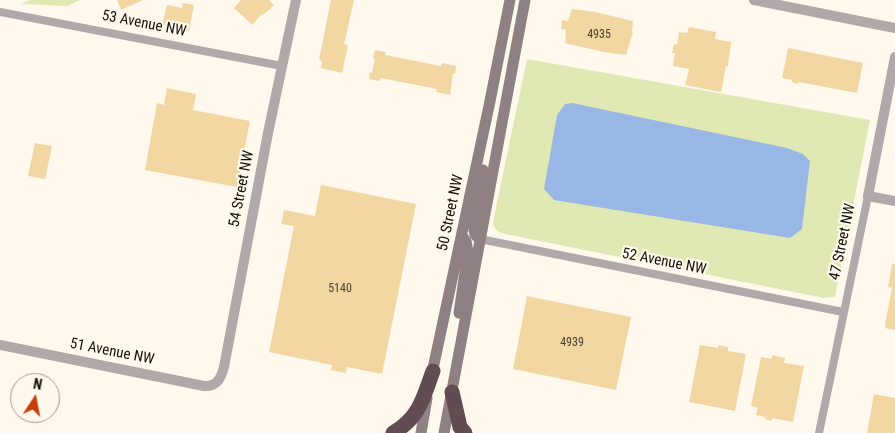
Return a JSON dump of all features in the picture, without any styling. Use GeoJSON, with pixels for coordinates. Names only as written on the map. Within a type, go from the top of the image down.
{"type":"FeatureCollection","features":[{"type":"Feature","properties":{"kind":"highway"},"geometry":{"type":"LineString","coordinates":[[393,433],[409,422],[414,415],[421,403],[433,371]]}},
{"type":"Feature","properties":{"kind":"highway"},"geometry":{"type":"LineString","coordinates":[[452,392],[460,427],[465,433]]}},
{"type":"Feature","properties":{"kind":"main road","name":"50 Street NW"},"geometry":{"type":"LineString","coordinates":[[421,433],[510,0]]}},
{"type":"Feature","properties":{"kind":"main road"},"geometry":{"type":"LineString","coordinates":[[444,433],[525,0]]}},
{"type":"Feature","properties":{"kind":"main road"},"geometry":{"type":"LineString","coordinates":[[480,239],[476,237],[474,232],[474,224],[486,156],[489,106]]}},
{"type":"Feature","properties":{"kind":"main road"},"geometry":{"type":"LineString","coordinates":[[459,352],[458,321],[468,252],[466,241],[462,236]]}},
{"type":"Feature","properties":{"kind":"street","name":"54 Street NW"},"geometry":{"type":"LineString","coordinates":[[217,383],[221,378],[224,367],[296,0]]}},
{"type":"Feature","properties":{"kind":"street"},"geometry":{"type":"LineString","coordinates":[[754,0],[777,2],[895,28]]}},
{"type":"Feature","properties":{"kind":"street","name":"53 Avenue NW"},"geometry":{"type":"LineString","coordinates":[[0,12],[282,66]]}},
{"type":"Feature","properties":{"kind":"street","name":"47 Street NW"},"geometry":{"type":"LineString","coordinates":[[819,433],[895,57]]}},
{"type":"Feature","properties":{"kind":"street"},"geometry":{"type":"LineString","coordinates":[[868,196],[895,201]]}},
{"type":"Feature","properties":{"kind":"street","name":"52 Avenue NW"},"geometry":{"type":"LineString","coordinates":[[480,239],[843,312]]}},
{"type":"Feature","properties":{"kind":"street","name":"51 Avenue NW"},"geometry":{"type":"LineString","coordinates":[[0,345],[204,386],[211,386],[217,383]]}},
{"type":"Feature","properties":{"kind":"green space"},"geometry":{"type":"Polygon","coordinates":[[[30,0],[80,0],[67,6],[21,4],[30,0]]]}},
{"type":"Feature","properties":{"kind":"green space"},"geometry":{"type":"Polygon","coordinates":[[[527,59],[870,120],[835,297],[824,298],[505,234],[497,230],[493,222],[527,59]]]}},
{"type":"Feature","properties":{"kind":"water"},"geometry":{"type":"Polygon","coordinates":[[[572,103],[787,148],[803,154],[810,161],[802,229],[790,238],[554,200],[544,189],[557,115],[565,104],[572,103]]]}},
{"type":"Feature","properties":{"kind":"building"},"geometry":{"type":"Polygon","coordinates":[[[117,0],[143,0],[121,10],[117,0]]]}},
{"type":"Feature","properties":{"kind":"building"},"geometry":{"type":"Polygon","coordinates":[[[241,0],[269,0],[274,5],[252,25],[234,8],[241,0]]]}},
{"type":"Feature","properties":{"kind":"building"},"geometry":{"type":"Polygon","coordinates":[[[331,0],[354,0],[344,44],[348,45],[342,73],[321,68],[322,61],[319,60],[331,0]]]}},
{"type":"Feature","properties":{"kind":"building"},"geometry":{"type":"Polygon","coordinates":[[[183,3],[194,5],[189,31],[162,26],[167,5],[182,8],[183,3]]]}},
{"type":"Feature","properties":{"kind":"building"},"geometry":{"type":"Polygon","coordinates":[[[572,9],[633,21],[633,32],[626,55],[565,43],[566,30],[561,29],[562,20],[568,21],[572,9]]]}},
{"type":"Feature","properties":{"kind":"building"},"geometry":{"type":"Polygon","coordinates":[[[689,27],[716,32],[715,39],[731,42],[728,66],[726,66],[721,92],[685,85],[689,69],[673,66],[675,53],[672,53],[674,44],[677,45],[679,32],[687,33],[689,27]]]}},
{"type":"Feature","properties":{"kind":"building"},"geometry":{"type":"Polygon","coordinates":[[[788,48],[863,63],[857,93],[799,82],[798,84],[792,82],[792,80],[782,78],[788,48]]]}},
{"type":"Feature","properties":{"kind":"building"},"geometry":{"type":"Polygon","coordinates":[[[375,50],[386,52],[385,55],[441,66],[442,63],[456,66],[455,74],[453,73],[450,95],[436,92],[437,89],[381,78],[380,81],[369,79],[375,59],[373,58],[375,50]]]}},
{"type":"Feature","properties":{"kind":"building"},"geometry":{"type":"Polygon","coordinates":[[[167,88],[196,94],[193,110],[250,121],[237,187],[145,170],[157,103],[164,105],[167,88]]]}},
{"type":"Feature","properties":{"kind":"building"},"geometry":{"type":"Polygon","coordinates":[[[35,143],[52,146],[45,179],[28,176],[35,143]]]}},
{"type":"Feature","properties":{"kind":"building"},"geometry":{"type":"Polygon","coordinates":[[[321,185],[416,204],[382,374],[347,367],[346,373],[331,370],[332,365],[269,352],[294,226],[281,224],[284,210],[315,216],[321,185]]]}},
{"type":"Feature","properties":{"kind":"building"},"geometry":{"type":"Polygon","coordinates":[[[892,264],[895,264],[895,330],[885,328],[892,288],[888,287],[892,264]]]}},
{"type":"Feature","properties":{"kind":"building"},"geometry":{"type":"Polygon","coordinates":[[[527,296],[631,317],[616,390],[513,369],[527,296]]]}},
{"type":"Feature","properties":{"kind":"building"},"geometry":{"type":"Polygon","coordinates":[[[700,345],[718,348],[719,345],[728,347],[728,351],[746,354],[735,411],[689,402],[700,345]]]}},
{"type":"Feature","properties":{"kind":"building"},"geometry":{"type":"Polygon","coordinates":[[[772,355],[785,358],[784,363],[804,366],[793,422],[772,418],[772,421],[765,419],[765,417],[756,415],[758,408],[751,406],[761,357],[772,359],[772,355]]]}},
{"type":"Feature","properties":{"kind":"building"},"geometry":{"type":"Polygon","coordinates":[[[874,394],[895,398],[895,433],[867,433],[874,394]]]}}]}
